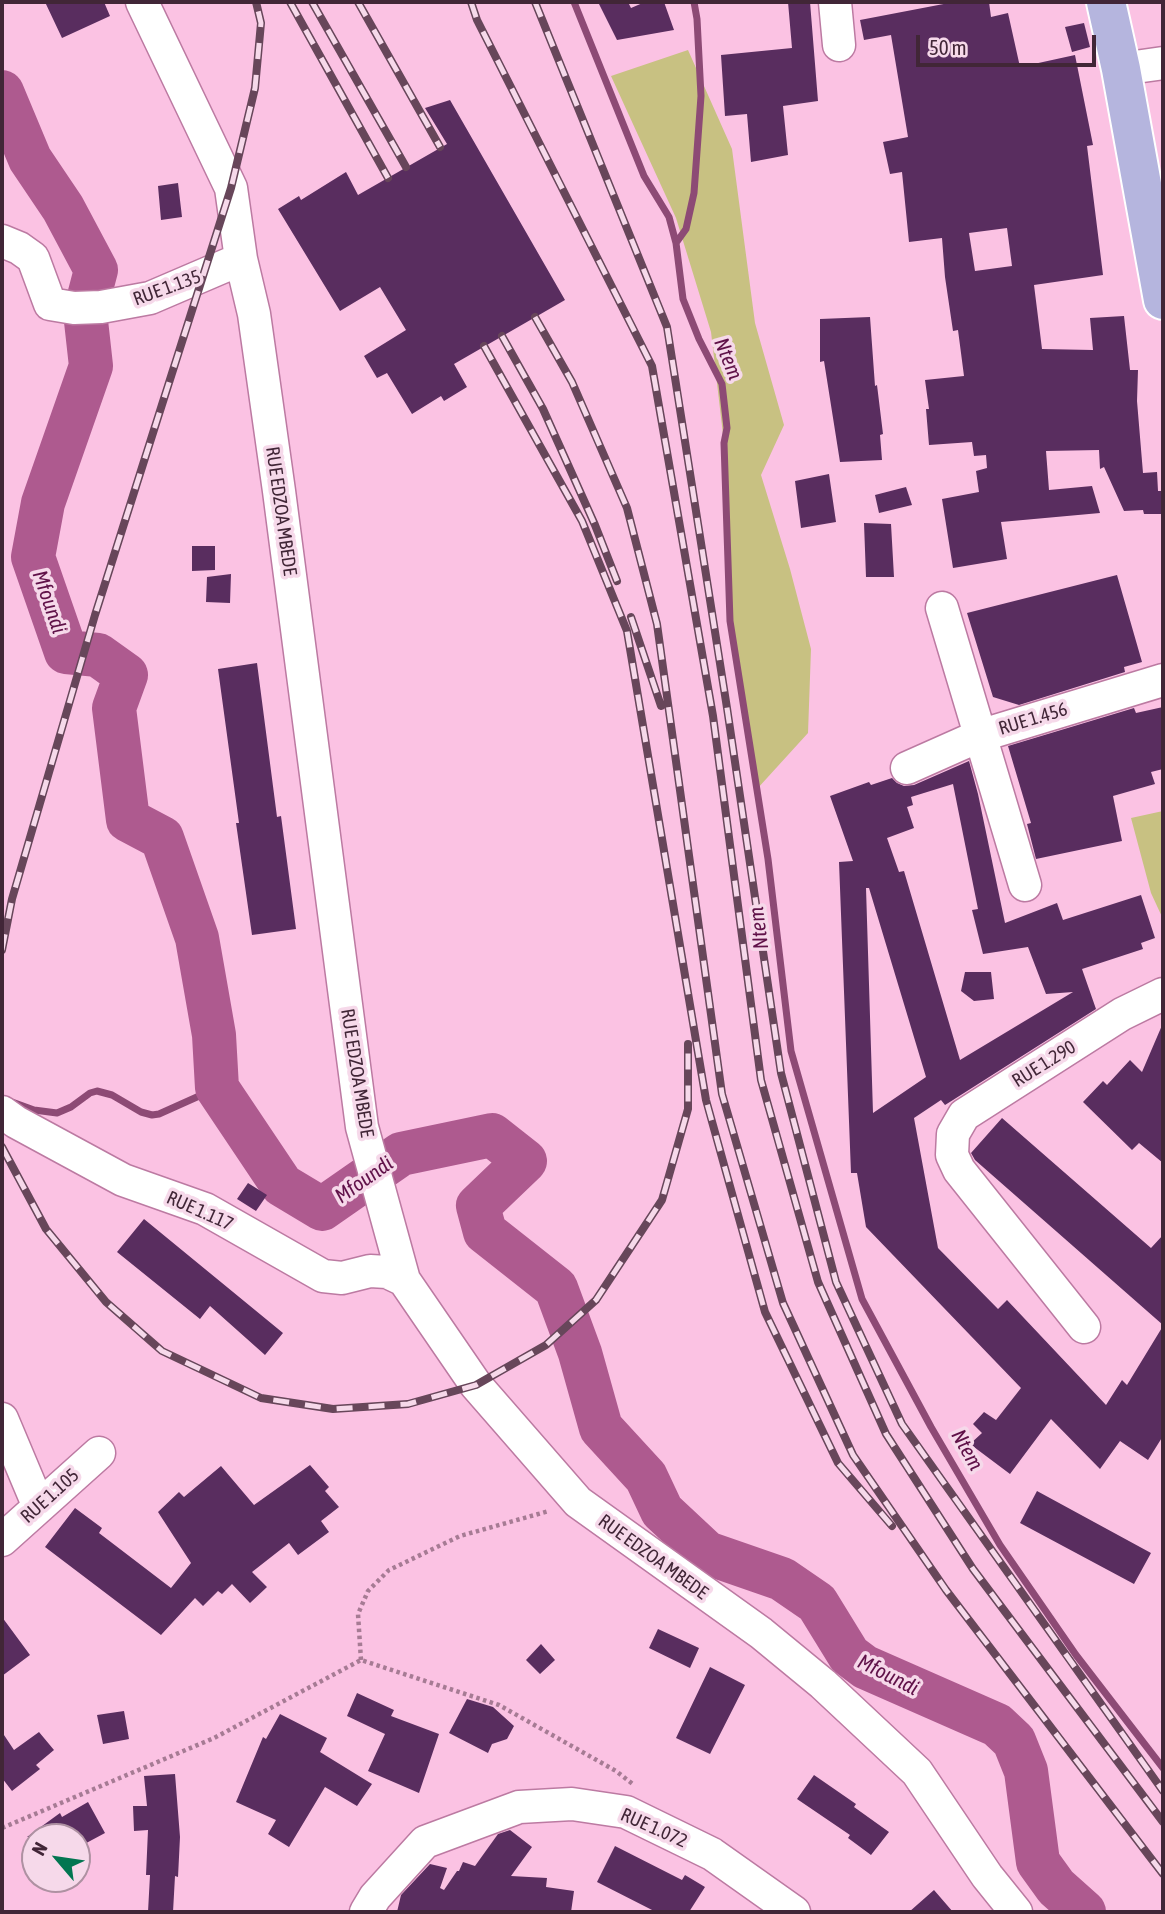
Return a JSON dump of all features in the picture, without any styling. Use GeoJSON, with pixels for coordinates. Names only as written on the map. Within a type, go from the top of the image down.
{"type":"FeatureCollection","features":[{"type":"Feature","properties":{"kind":"main road"},"geometry":{"type":"LineString","coordinates":[[1106,2],[1121,69],[1163,300]]}},
{"type":"Feature","properties":{"kind":"street","name":"RUE EDZOA MBEDE"},"geometry":{"type":"LineString","coordinates":[[142,2],[231,188],[241,259],[254,314],[279,491],[362,1127],[404,1280],[476,1385],[578,1502],[761,1633],[823,1684],[917,1772],[987,1876],[1016,1912]]}},
{"type":"Feature","properties":{"kind":"street"},"geometry":{"type":"LineString","coordinates":[[835,2],[839,45]]}},
{"type":"Feature","properties":{"kind":"street"},"geometry":{"type":"LineString","coordinates":[[1121,69],[1163,63]]}},
{"type":"Feature","properties":{"kind":"street","name":"RUE 1.135"},"geometry":{"type":"LineString","coordinates":[[2,241],[33,258],[50,304],[88,307],[150,298],[241,259]]}},
{"type":"Feature","properties":{"kind":"street"},"geometry":{"type":"LineString","coordinates":[[942,608],[1025,885]]}},
{"type":"Feature","properties":{"kind":"street","name":"RUE 1.456"},"geometry":{"type":"LineString","coordinates":[[906,768],[979,736],[1163,680]]}},
{"type":"Feature","properties":{"kind":"street","name":"RUE 1.290"},"geometry":{"type":"LineString","coordinates":[[1084,1327],[959,1170],[952,1155],[953,1134],[964,1115],[1122,1014],[1163,994]]}},
{"type":"Feature","properties":{"kind":"street","name":"RUE 1.117"},"geometry":{"type":"LineString","coordinates":[[2,1112],[123,1181],[205,1209],[323,1276],[342,1278],[370,1271],[387,1272],[404,1280]]}},
{"type":"Feature","properties":{"kind":"street"},"geometry":{"type":"LineString","coordinates":[[2,1419],[39,1507]]}},
{"type":"Feature","properties":{"kind":"street","name":"RUE 1.105"},"geometry":{"type":"LineString","coordinates":[[2,1540],[99,1453]]}},
{"type":"Feature","properties":{"kind":"street","name":"RUE 1.072"},"geometry":{"type":"LineString","coordinates":[[366,1912],[375,1898],[425,1842],[519,1807],[572,1804],[626,1812],[712,1854],[794,1912]]}},
{"type":"Feature","properties":{"kind":"path"},"geometry":{"type":"LineString","coordinates":[[361,1660],[358,1614],[368,1591],[389,1570],[460,1536],[578,1502]]}},
{"type":"Feature","properties":{"kind":"path"},"geometry":{"type":"LineString","coordinates":[[2,1828],[214,1738],[361,1660],[499,1705],[616,1771],[637,1788]]}},
{"type":"Feature","properties":{"kind":"shaded area"},"geometry":{"type":"Polygon","coordinates":[[[688,50],[732,149],[755,323],[784,425],[761,475],[811,649],[808,733],[757,789],[730,621],[724,443],[711,332],[676,218],[611,76],[688,50]]]}},
{"type":"Feature","properties":{"kind":"shaded area"},"geometry":{"type":"Polygon","coordinates":[[[1163,811],[1163,919],[1151,893],[1131,818],[1163,811]]]}},
{"type":"Feature","properties":{"kind":"building"},"geometry":{"type":"Polygon","coordinates":[[[45,2],[104,2],[110,16],[62,38],[45,2]]]}},
{"type":"Feature","properties":{"kind":"building"},"geometry":{"type":"Polygon","coordinates":[[[598,2],[628,2],[631,8],[645,2],[664,2],[674,30],[617,40],[598,2]]]}},
{"type":"Feature","properties":{"kind":"building"},"geometry":{"type":"Polygon","coordinates":[[[788,2],[810,2],[818,101],[783,106],[788,155],[751,162],[747,114],[725,116],[721,55],[792,48],[788,2]]]}},
{"type":"Feature","properties":{"kind":"building"},"geometry":{"type":"Polygon","coordinates":[[[954,2],[989,2],[991,17],[1008,13],[1020,67],[1075,55],[1093,145],[1087,146],[1103,275],[1034,285],[1042,349],[1093,350],[1090,318],[1124,316],[1130,370],[1138,370],[1137,401],[1143,473],[1157,472],[1158,491],[1163,491],[1163,514],[1144,514],[1143,510],[1124,511],[1104,467],[1100,469],[1099,450],[1046,451],[1049,490],[1092,486],[1100,513],[1001,522],[1007,559],[953,568],[942,499],[979,492],[976,471],[987,468],[986,455],[974,456],[972,442],[929,445],[926,409],[929,409],[925,380],[964,376],[958,330],[953,331],[942,238],[909,242],[902,172],[890,174],[883,142],[908,137],[891,35],[864,40],[860,20],[954,2]],[[1007,228],[969,233],[975,271],[1012,266],[1007,228]]]}},
{"type":"Feature","properties":{"kind":"building"},"geometry":{"type":"Polygon","coordinates":[[[1084,23],[1090,47],[1072,52],[1065,27],[1084,23]]]}},
{"type":"Feature","properties":{"kind":"building"},"geometry":{"type":"Polygon","coordinates":[[[450,100],[565,300],[454,364],[467,387],[444,401],[441,396],[412,414],[387,373],[377,378],[364,356],[406,330],[380,287],[340,311],[278,209],[299,196],[301,200],[346,172],[358,195],[447,144],[425,108],[450,100]]]}},
{"type":"Feature","properties":{"kind":"building"},"geometry":{"type":"Polygon","coordinates":[[[178,183],[182,217],[161,220],[158,186],[178,183]]]}},
{"type":"Feature","properties":{"kind":"building"},"geometry":{"type":"Polygon","coordinates":[[[870,317],[875,386],[877,385],[883,434],[880,435],[882,460],[840,462],[824,361],[820,362],[820,319],[870,317]]]}},
{"type":"Feature","properties":{"kind":"building"},"geometry":{"type":"Polygon","coordinates":[[[829,474],[836,522],[801,528],[795,481],[829,474]]]}},
{"type":"Feature","properties":{"kind":"building"},"geometry":{"type":"Polygon","coordinates":[[[906,487],[912,505],[879,513],[875,495],[906,487]]]}},
{"type":"Feature","properties":{"kind":"building"},"geometry":{"type":"Polygon","coordinates":[[[864,523],[891,524],[894,577],[866,577],[864,523]]]}},
{"type":"Feature","properties":{"kind":"building"},"geometry":{"type":"Polygon","coordinates":[[[192,546],[215,546],[215,570],[192,571],[192,546]]]}},
{"type":"Feature","properties":{"kind":"building"},"geometry":{"type":"Polygon","coordinates":[[[231,574],[230,603],[206,602],[207,577],[231,574]]]}},
{"type":"Feature","properties":{"kind":"building"},"geometry":{"type":"Polygon","coordinates":[[[1117,575],[1142,662],[1124,667],[1125,672],[1019,705],[993,697],[967,613],[1117,575]]]}},
{"type":"Feature","properties":{"kind":"building"},"geometry":{"type":"Polygon","coordinates":[[[257,663],[277,817],[281,816],[296,929],[252,935],[218,669],[257,663]]]}},
{"type":"Feature","properties":{"kind":"building"},"geometry":{"type":"Polygon","coordinates":[[[1163,707],[1163,769],[1151,772],[1155,784],[1113,796],[1122,841],[1036,859],[1027,824],[1031,823],[1008,746],[1134,708],[1136,713],[1163,707]]]}},
{"type":"Feature","properties":{"kind":"building"},"geometry":{"type":"Polygon","coordinates":[[[969,761],[1005,923],[1057,903],[1063,920],[1141,895],[1155,938],[1141,943],[1143,949],[1082,969],[1096,1009],[945,1105],[941,1100],[914,1118],[938,1248],[998,1309],[1007,1300],[1106,1405],[1122,1380],[1127,1385],[1163,1326],[1163,1436],[1148,1460],[1120,1441],[1100,1469],[1051,1419],[1010,1474],[970,1444],[982,1433],[973,1424],[984,1412],[996,1420],[1021,1388],[866,1227],[857,1173],[851,1173],[839,862],[853,861],[830,796],[869,782],[871,785],[892,778],[904,786],[914,785],[969,761]],[[953,784],[911,797],[913,805],[907,807],[914,828],[887,838],[899,872],[904,871],[960,1060],[1073,992],[1046,994],[1028,947],[983,954],[972,910],[978,909],[953,784]],[[866,888],[873,1113],[926,1077],[869,888],[866,888]]]}},
{"type":"Feature","properties":{"kind":"building"},"geometry":{"type":"Polygon","coordinates":[[[965,972],[991,972],[994,999],[974,1001],[961,991],[965,972]]]}},
{"type":"Feature","properties":{"kind":"building"},"geometry":{"type":"Polygon","coordinates":[[[1163,1023],[1163,1163],[1139,1143],[1132,1150],[1083,1102],[1103,1081],[1107,1085],[1130,1060],[1142,1072],[1163,1023]]]}},
{"type":"Feature","properties":{"kind":"building"},"geometry":{"type":"Polygon","coordinates":[[[1002,1118],[1151,1248],[1163,1235],[1163,1325],[975,1160],[971,1153],[1002,1118]]]}},
{"type":"Feature","properties":{"kind":"building"},"geometry":{"type":"Polygon","coordinates":[[[248,1183],[267,1195],[256,1211],[237,1199],[248,1183]]]}},
{"type":"Feature","properties":{"kind":"building"},"geometry":{"type":"Polygon","coordinates":[[[144,1219],[283,1333],[265,1355],[210,1306],[200,1319],[117,1252],[144,1219]]]}},
{"type":"Feature","properties":{"kind":"building"},"geometry":{"type":"Polygon","coordinates":[[[310,1465],[329,1487],[325,1491],[339,1507],[321,1521],[329,1532],[298,1555],[289,1543],[252,1572],[267,1587],[250,1603],[232,1584],[222,1594],[218,1591],[203,1606],[195,1598],[161,1635],[45,1547],[75,1508],[102,1528],[99,1533],[171,1588],[191,1563],[158,1512],[179,1492],[184,1497],[221,1466],[254,1505],[310,1465]]]}},
{"type":"Feature","properties":{"kind":"building"},"geometry":{"type":"Polygon","coordinates":[[[1037,1491],[1151,1553],[1134,1584],[1020,1523],[1037,1491]]]}},
{"type":"Feature","properties":{"kind":"building"},"geometry":{"type":"Polygon","coordinates":[[[2,1617],[30,1655],[2,1676],[2,1617]]]}},
{"type":"Feature","properties":{"kind":"building"},"geometry":{"type":"Polygon","coordinates":[[[658,1629],[699,1648],[690,1668],[649,1648],[658,1629]]]}},
{"type":"Feature","properties":{"kind":"building"},"geometry":{"type":"Polygon","coordinates":[[[541,1644],[555,1660],[540,1674],[526,1660],[541,1644]]]}},
{"type":"Feature","properties":{"kind":"building"},"geometry":{"type":"Polygon","coordinates":[[[710,1667],[745,1685],[710,1754],[676,1738],[710,1667]]]}},
{"type":"Feature","properties":{"kind":"building"},"geometry":{"type":"Polygon","coordinates":[[[357,1693],[394,1710],[391,1716],[439,1734],[419,1793],[368,1771],[385,1734],[347,1716],[357,1693]]]}},
{"type":"Feature","properties":{"kind":"building"},"geometry":{"type":"Polygon","coordinates":[[[467,1699],[493,1707],[514,1726],[507,1739],[492,1744],[488,1753],[449,1733],[467,1699]]]}},
{"type":"Feature","properties":{"kind":"building"},"geometry":{"type":"Polygon","coordinates":[[[124,1711],[129,1739],[103,1744],[97,1715],[124,1711]]]}},
{"type":"Feature","properties":{"kind":"building"},"geometry":{"type":"Polygon","coordinates":[[[280,1714],[327,1738],[320,1752],[372,1784],[357,1806],[325,1787],[289,1847],[268,1834],[276,1820],[236,1802],[263,1737],[266,1739],[280,1714]]]}},
{"type":"Feature","properties":{"kind":"building"},"geometry":{"type":"Polygon","coordinates":[[[2,1732],[14,1750],[39,1732],[54,1750],[36,1765],[40,1769],[12,1791],[2,1778],[2,1732]]]}},
{"type":"Feature","properties":{"kind":"building"},"geometry":{"type":"Polygon","coordinates":[[[175,1774],[180,1837],[173,1912],[148,1912],[148,1830],[134,1831],[133,1806],[147,1806],[144,1776],[175,1774]]]}},
{"type":"Feature","properties":{"kind":"building"},"geometry":{"type":"Polygon","coordinates":[[[814,1775],[856,1804],[854,1807],[889,1832],[871,1855],[848,1838],[850,1835],[797,1799],[814,1775]]]}},
{"type":"Feature","properties":{"kind":"building"},"geometry":{"type":"Polygon","coordinates":[[[88,1802],[105,1833],[91,1840],[91,1823],[46,1823],[60,1813],[62,1817],[88,1802]]]}},
{"type":"Feature","properties":{"kind":"building"},"geometry":{"type":"Polygon","coordinates":[[[510,1830],[532,1847],[511,1876],[547,1878],[546,1887],[574,1891],[571,1912],[397,1912],[401,1895],[430,1864],[447,1868],[440,1888],[444,1890],[463,1862],[475,1866],[498,1834],[510,1830]]]}},
{"type":"Feature","properties":{"kind":"building"},"geometry":{"type":"Polygon","coordinates":[[[615,1846],[682,1880],[685,1875],[705,1887],[689,1912],[656,1912],[597,1882],[615,1846]]]}},
{"type":"Feature","properties":{"kind":"building"},"geometry":{"type":"Polygon","coordinates":[[[934,1890],[953,1912],[909,1912],[934,1890]]]}},
{"type":"Feature","properties":{"kind":"waterway"},"geometry":{"type":"LineString","coordinates":[[574,2],[644,176],[669,217],[676,243]]}},
{"type":"Feature","properties":{"kind":"waterway","name":"Ntem"},"geometry":{"type":"LineString","coordinates":[[694,2],[701,96],[694,193],[686,229],[676,243],[683,299],[699,339],[722,384],[727,428],[724,443],[730,621],[768,859],[791,1051],[862,1299],[931,1427],[1000,1545],[1076,1655],[1163,1768]]}},
{"type":"Feature","properties":{"kind":"waterway","name":"Mfoundi"},"geometry":{"type":"LineString","coordinates":[[2,92],[30,159],[63,208],[96,270],[85,312],[91,366],[43,503],[33,557],[66,652],[98,655],[126,675],[114,708],[128,820],[162,838],[197,938],[214,1035],[217,1088],[282,1185],[322,1209],[401,1154],[492,1135],[525,1161],[478,1206],[485,1232],[556,1288],[580,1353],[601,1428],[646,1477],[662,1511],[707,1553],[782,1579],[817,1603],[849,1655],[865,1667],[997,1725],[1014,1741],[1026,1771],[1038,1862],[1056,1887],[1084,1912]]}},
{"type":"Feature","properties":{"kind":"waterway"},"geometry":{"type":"LineString","coordinates":[[12,1102],[34,1110],[57,1113],[97,1091],[112,1095],[141,1112],[152,1115],[217,1088]]}},
{"type":"Feature","properties":{"kind":"railway"},"geometry":{"type":"LineString","coordinates":[[2,950],[12,899],[95,615],[231,188],[255,88],[261,23],[256,2]]}},
{"type":"Feature","properties":{"kind":"railway"},"geometry":{"type":"LineString","coordinates":[[290,2],[388,178]]}},
{"type":"Feature","properties":{"kind":"railway"},"geometry":{"type":"LineString","coordinates":[[312,2],[406,167]]}},
{"type":"Feature","properties":{"kind":"railway"},"geometry":{"type":"LineString","coordinates":[[358,2],[440,147]]}},
{"type":"Feature","properties":{"kind":"railway"},"geometry":{"type":"LineString","coordinates":[[471,2],[477,20],[652,366],[713,716],[761,1080],[818,1282],[886,1434],[973,1569],[1163,1822]]}},
{"type":"Feature","properties":{"kind":"railway"},"geometry":{"type":"LineString","coordinates":[[535,2],[667,327],[781,1073],[836,1282],[902,1424],[1163,1791]]}},
{"type":"Feature","properties":{"kind":"railway"},"geometry":{"type":"LineString","coordinates":[[535,317],[572,382],[627,508],[657,624],[722,1094],[783,1303],[853,1455],[946,1590],[1163,1874]]}},
{"type":"Feature","properties":{"kind":"railway"},"geometry":{"type":"LineString","coordinates":[[502,336],[543,409],[617,581]]}},
{"type":"Feature","properties":{"kind":"railway"},"geometry":{"type":"LineString","coordinates":[[484,346],[582,521],[627,631],[706,1100],[765,1312],[838,1463],[892,1526]]}},
{"type":"Feature","properties":{"kind":"railway"},"geometry":{"type":"LineString","coordinates":[[631,617],[661,706]]}},
{"type":"Feature","properties":{"kind":"railway"},"geometry":{"type":"LineString","coordinates":[[2,1147],[46,1229],[106,1302],[162,1351],[261,1398],[333,1409],[408,1404],[476,1385],[546,1345],[596,1300],[662,1200],[688,1109],[688,1044]]}}]}
